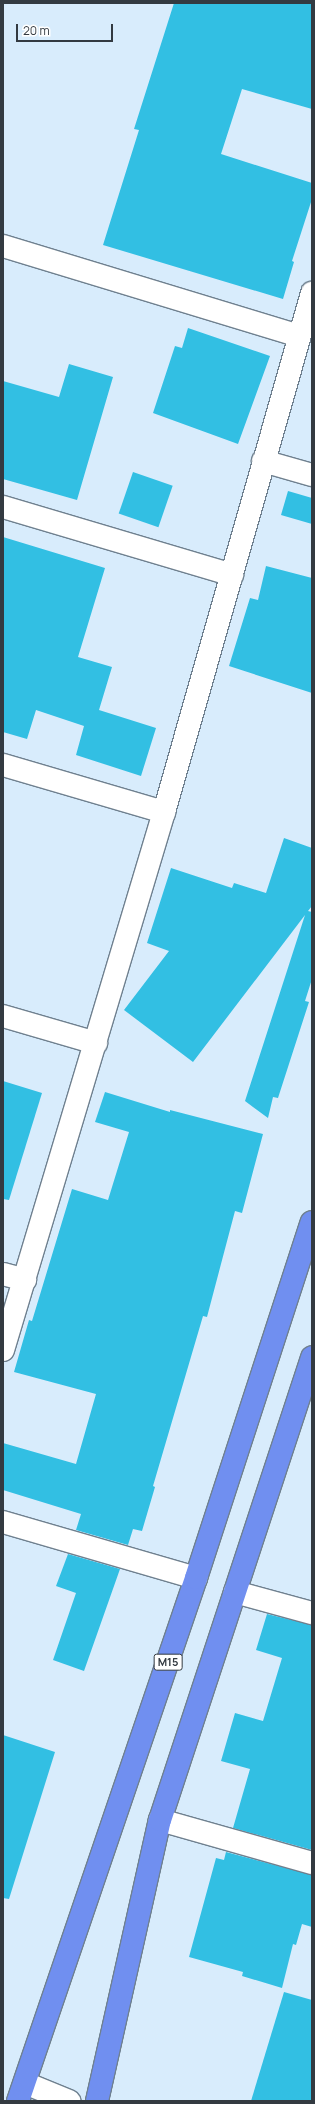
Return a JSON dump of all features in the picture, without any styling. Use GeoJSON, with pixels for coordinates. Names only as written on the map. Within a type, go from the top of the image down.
{"type":"FeatureCollection","features":[{"type":"Feature","properties":{"kind":"highway","name":"M15"},"geometry":{"type":"LineString","coordinates":[[22,2092],[196,1578],[312,1222]]}},
{"type":"Feature","properties":{"kind":"highway"},"geometry":{"type":"LineString","coordinates":[[97,2101],[160,1820],[312,1357]]}},
{"type":"Feature","properties":{"kind":"street"},"geometry":{"type":"LineString","coordinates":[[3,246],[299,336]]}},
{"type":"Feature","properties":{"kind":"street"},"geometry":{"type":"LineString","coordinates":[[3,1350],[164,812],[312,293]]}},
{"type":"Feature","properties":{"kind":"street"},"geometry":{"type":"LineString","coordinates":[[263,461],[312,475]]}},
{"type":"Feature","properties":{"kind":"street"},"geometry":{"type":"LineString","coordinates":[[3,507],[232,575]]}},
{"type":"Feature","properties":{"kind":"street"},"geometry":{"type":"LineString","coordinates":[[3,765],[164,812]]}},
{"type":"Feature","properties":{"kind":"street"},"geometry":{"type":"LineString","coordinates":[[3,1016],[96,1043]]}},
{"type":"Feature","properties":{"kind":"street"},"geometry":{"type":"LineString","coordinates":[[3,1274],[25,1280]]}},
{"type":"Feature","properties":{"kind":"street"},"geometry":{"type":"LineString","coordinates":[[3,1522],[196,1578]]}},
{"type":"Feature","properties":{"kind":"street"},"geometry":{"type":"LineString","coordinates":[[235,1592],[312,1613]]}},
{"type":"Feature","properties":{"kind":"street"},"geometry":{"type":"LineString","coordinates":[[160,1820],[312,1863]]}},
{"type":"Feature","properties":{"kind":"street"},"geometry":{"type":"LineString","coordinates":[[22,2092],[69,2101]]}},
{"type":"Feature","properties":{"kind":"building"},"geometry":{"type":"Polygon","coordinates":[[[174,3],[312,3],[312,109],[242,89],[221,154],[312,183],[312,199],[292,261],[294,262],[283,299],[103,245],[139,130],[134,129],[174,3]]]}},
{"type":"Feature","properties":{"kind":"building"},"geometry":{"type":"Polygon","coordinates":[[[188,328],[270,356],[238,444],[153,413],[175,346],[182,348],[188,328]]]}},
{"type":"Feature","properties":{"kind":"building"},"geometry":{"type":"Polygon","coordinates":[[[69,364],[113,377],[77,500],[3,479],[3,381],[59,397],[69,364]]]}},
{"type":"Feature","properties":{"kind":"building"},"geometry":{"type":"Polygon","coordinates":[[[133,472],[173,486],[158,527],[119,514],[133,472]]]}},
{"type":"Feature","properties":{"kind":"building"},"geometry":{"type":"Polygon","coordinates":[[[288,491],[312,498],[312,524],[281,515],[288,491]]]}},
{"type":"Feature","properties":{"kind":"building"},"geometry":{"type":"Polygon","coordinates":[[[3,537],[105,568],[78,657],[112,667],[99,710],[156,728],[141,776],[76,755],[84,726],[36,710],[27,739],[3,732],[3,537]]]}},
{"type":"Feature","properties":{"kind":"building"},"geometry":{"type":"Polygon","coordinates":[[[266,566],[312,578],[312,693],[229,666],[250,598],[258,600],[266,566]]]}},
{"type":"Feature","properties":{"kind":"building"},"geometry":{"type":"Polygon","coordinates":[[[284,838],[312,848],[312,906],[308,911],[312,912],[312,979],[305,1001],[309,1002],[278,1098],[273,1097],[268,1118],[245,1101],[305,915],[193,1062],[124,1010],[169,951],[147,943],[171,868],[232,888],[234,883],[266,893],[284,838]]]}},
{"type":"Feature","properties":{"kind":"building"},"geometry":{"type":"Polygon","coordinates":[[[3,1081],[42,1093],[9,1200],[3,1199],[3,1081]]]}},
{"type":"Feature","properties":{"kind":"building"},"geometry":{"type":"Polygon","coordinates":[[[105,1092],[170,1112],[170,1110],[263,1134],[242,1213],[235,1211],[207,1317],[203,1316],[153,1486],[155,1487],[142,1531],[133,1529],[128,1545],[76,1530],[81,1514],[3,1490],[3,1443],[76,1464],[96,1394],[14,1372],[29,1320],[32,1321],[72,1189],[108,1200],[129,1132],[95,1122],[105,1092]]]}},
{"type":"Feature","properties":{"kind":"building"},"geometry":{"type":"Polygon","coordinates":[[[68,1554],[120,1569],[84,1671],[53,1660],[76,1593],[56,1586],[68,1554]]]}},
{"type":"Feature","properties":{"kind":"building"},"geometry":{"type":"Polygon","coordinates":[[[267,1614],[312,1625],[312,1850],[233,1828],[250,1769],[221,1761],[235,1713],[263,1721],[282,1658],[256,1650],[267,1614]]]}},
{"type":"Feature","properties":{"kind":"building"},"geometry":{"type":"Polygon","coordinates":[[[3,1735],[55,1752],[9,1899],[3,1898],[3,1735]]]}},
{"type":"Feature","properties":{"kind":"building"},"geometry":{"type":"Polygon","coordinates":[[[226,1852],[312,1875],[312,1927],[302,1924],[296,1945],[293,1944],[282,1988],[242,1976],[243,1972],[189,1957],[216,1858],[224,1860],[226,1852]]]}},
{"type":"Feature","properties":{"kind":"building"},"geometry":{"type":"Polygon","coordinates":[[[284,1992],[312,2000],[312,2101],[251,2101],[284,1992]]]}}]}
